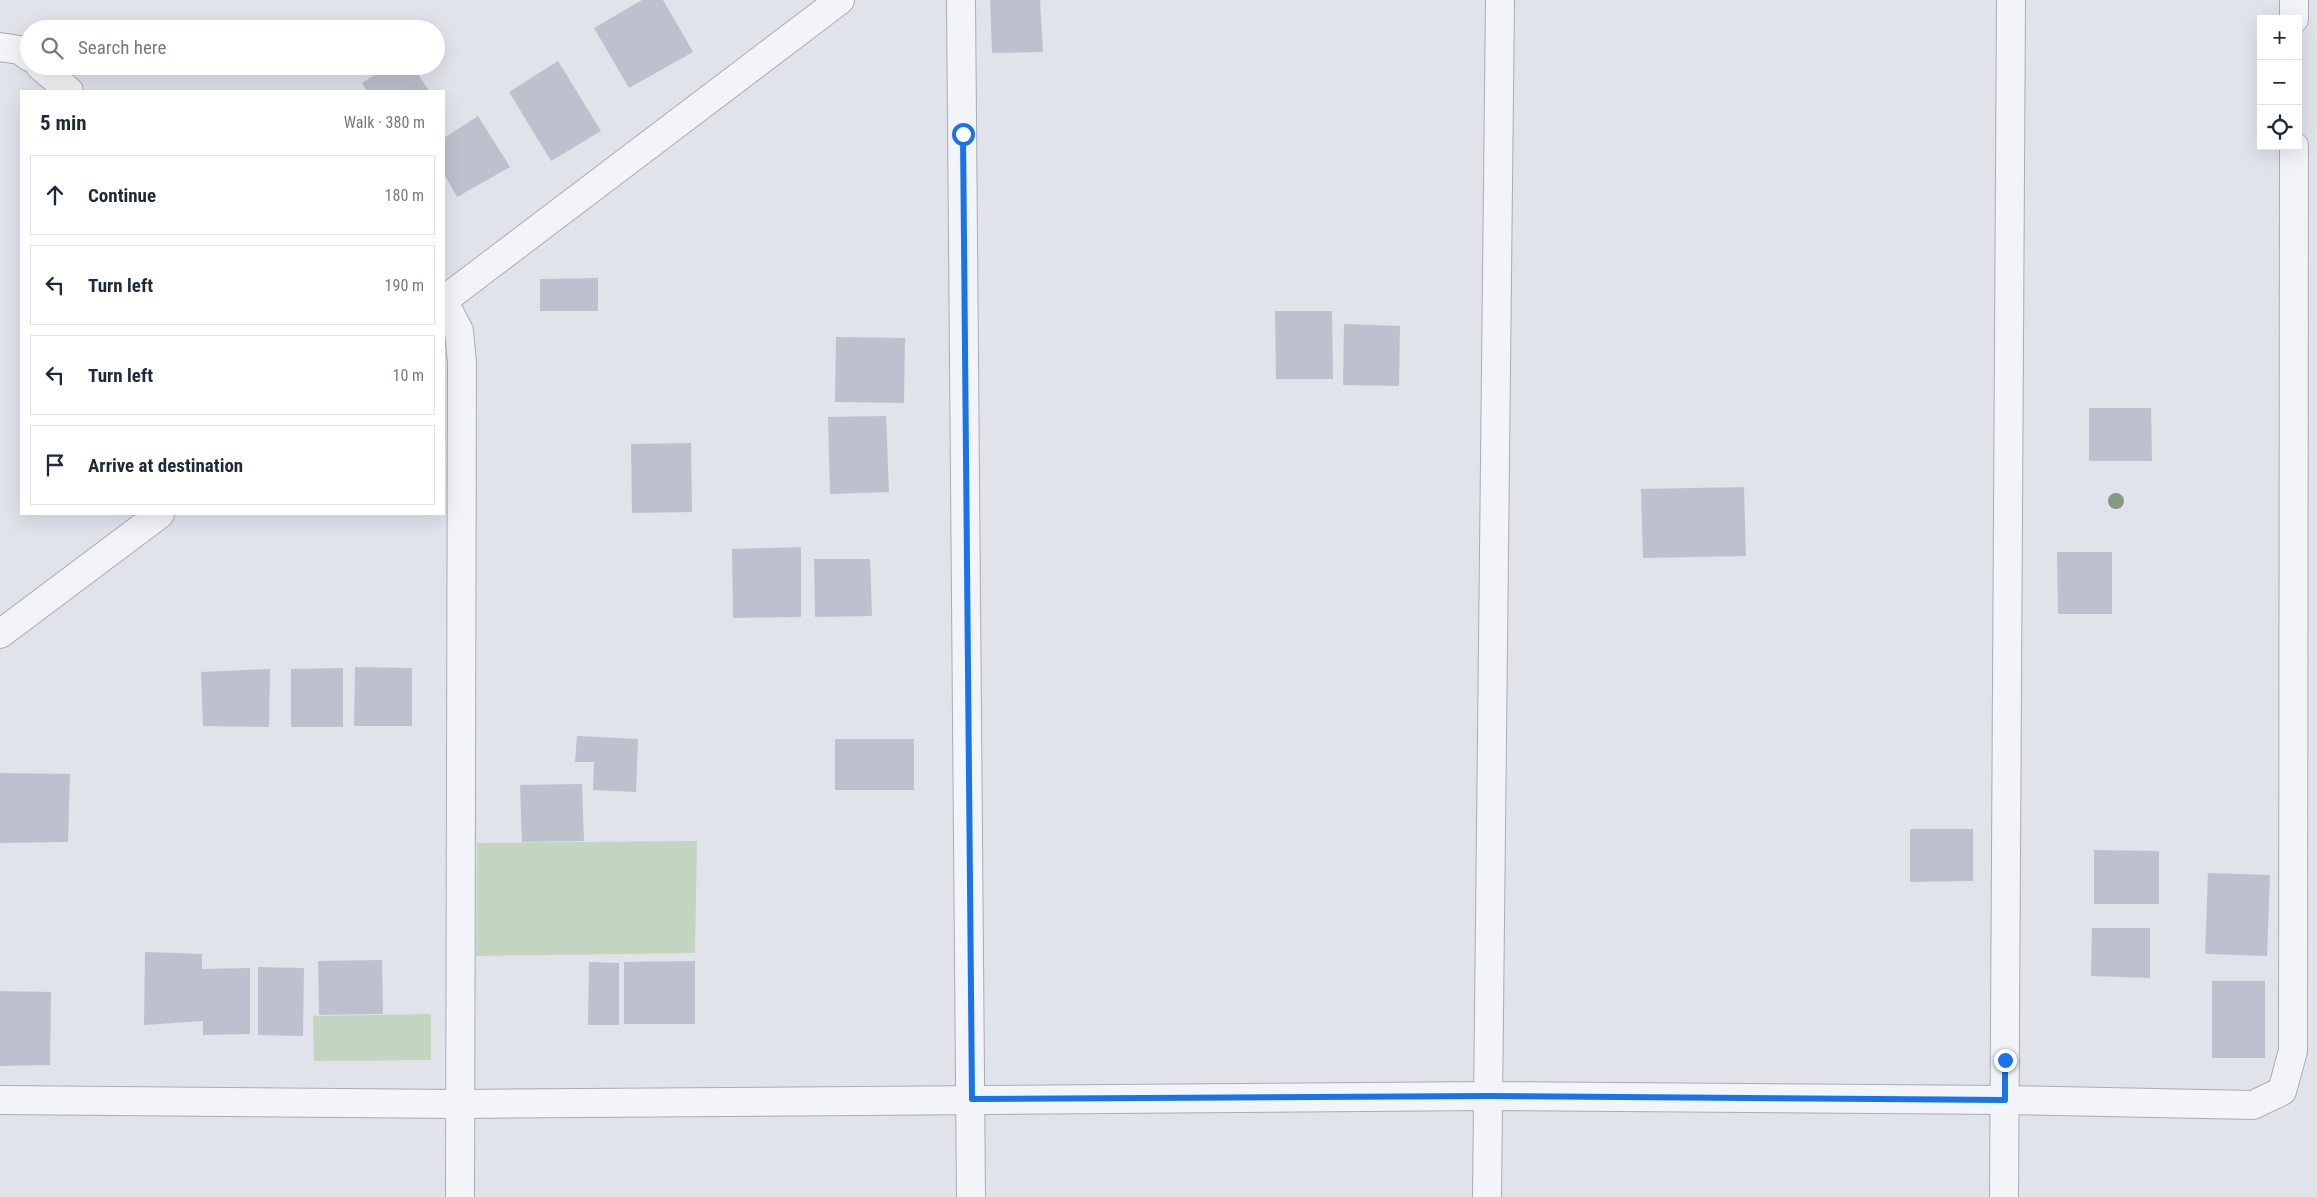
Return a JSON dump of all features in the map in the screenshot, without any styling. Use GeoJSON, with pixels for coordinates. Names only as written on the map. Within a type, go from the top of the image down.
{"type":"FeatureCollection","features":[{"type":"Feature","properties":{"kind":"street"},"geometry":{"type":"LineString","coordinates":[[445,300],[840,0]]}},
{"type":"Feature","properties":{"kind":"street"},"geometry":{"type":"LineString","coordinates":[[961,0],[972,1099],[971,1197]]}},
{"type":"Feature","properties":{"kind":"street"},"geometry":{"type":"LineString","coordinates":[[1487,1197],[1500,0]]}},
{"type":"Feature","properties":{"kind":"street"},"geometry":{"type":"LineString","coordinates":[[2004,1197],[2011,0]]}},
{"type":"Feature","properties":{"kind":"street"},"geometry":{"type":"LineString","coordinates":[[2294,0],[2294,15]]}},
{"type":"Feature","properties":{"kind":"street"},"geometry":{"type":"LineString","coordinates":[[0,47],[20,50]]}},
{"type":"Feature","properties":{"kind":"street"},"geometry":{"type":"LineString","coordinates":[[50,75],[68,90]]}},
{"type":"Feature","properties":{"kind":"street"},"geometry":{"type":"LineString","coordinates":[[0,1100],[459,1104],[1488,1096],[2005,1100],[2253,1105],[2282,1091],[2293,1051],[2294,150]]}},
{"type":"Feature","properties":{"kind":"street"},"geometry":{"type":"LineString","coordinates":[[445,303],[459,330],[462,363],[460,1197]]}},
{"type":"Feature","properties":{"kind":"street"},"geometry":{"type":"LineString","coordinates":[[0,634],[159,515]]}},
{"type":"Feature","properties":{"kind":"green space"},"geometry":{"type":"Polygon","coordinates":[[[697,841],[695,953],[476,956],[477,843],[697,841]]]}},
{"type":"Feature","properties":{"kind":"green space"},"geometry":{"type":"Polygon","coordinates":[[[431,1014],[431,1060],[314,1061],[313,1016],[431,1014]]]}},
{"type":"Feature","properties":{"kind":"building"},"geometry":{"type":"Polygon","coordinates":[[[642,0],[663,0],[693,52],[629,88],[594,28],[642,0]]]}},
{"type":"Feature","properties":{"kind":"building"},"geometry":{"type":"Polygon","coordinates":[[[990,0],[1040,0],[1043,52],[992,53],[990,0]]]}},
{"type":"Feature","properties":{"kind":"building"},"geometry":{"type":"Polygon","coordinates":[[[558,61],[601,131],[551,161],[509,92],[558,61]]]}},
{"type":"Feature","properties":{"kind":"building"},"geometry":{"type":"Polygon","coordinates":[[[375,75],[419,75],[428,90],[366,90],[362,83],[375,75]]]}},
{"type":"Feature","properties":{"kind":"building"},"geometry":{"type":"Polygon","coordinates":[[[478,116],[510,167],[457,197],[445,176],[445,137],[478,116]]]}},
{"type":"Feature","properties":{"kind":"building"},"geometry":{"type":"Polygon","coordinates":[[[598,278],[598,311],[540,311],[540,279],[598,278]]]}},
{"type":"Feature","properties":{"kind":"building"},"geometry":{"type":"Polygon","coordinates":[[[1275,311],[1332,311],[1333,379],[1276,379],[1275,311]]]}},
{"type":"Feature","properties":{"kind":"building"},"geometry":{"type":"Polygon","coordinates":[[[1344,324],[1400,326],[1399,386],[1343,385],[1344,324]]]}},
{"type":"Feature","properties":{"kind":"building"},"geometry":{"type":"Polygon","coordinates":[[[836,337],[905,338],[904,403],[835,402],[836,337]]]}},
{"type":"Feature","properties":{"kind":"building"},"geometry":{"type":"Polygon","coordinates":[[[2089,408],[2151,408],[2152,461],[2089,461],[2089,408]]]}},
{"type":"Feature","properties":{"kind":"building"},"geometry":{"type":"Polygon","coordinates":[[[886,416],[889,492],[830,494],[828,417],[886,416]]]}},
{"type":"Feature","properties":{"kind":"building"},"geometry":{"type":"Polygon","coordinates":[[[691,443],[692,512],[632,513],[631,444],[691,443]]]}},
{"type":"Feature","properties":{"kind":"building"},"geometry":{"type":"Polygon","coordinates":[[[1744,487],[1746,556],[1643,558],[1641,489],[1744,487]]]}},
{"type":"Feature","properties":{"kind":"building"},"geometry":{"type":"Polygon","coordinates":[[[801,547],[801,617],[733,618],[732,549],[801,547]]]}},
{"type":"Feature","properties":{"kind":"building"},"geometry":{"type":"Polygon","coordinates":[[[2057,552],[2112,552],[2112,614],[2058,614],[2057,552]]]}},
{"type":"Feature","properties":{"kind":"building"},"geometry":{"type":"Polygon","coordinates":[[[814,559],[870,559],[872,616],[815,617],[814,559]]]}},
{"type":"Feature","properties":{"kind":"building"},"geometry":{"type":"Polygon","coordinates":[[[355,667],[412,668],[412,726],[354,726],[355,667]]]}},
{"type":"Feature","properties":{"kind":"building"},"geometry":{"type":"Polygon","coordinates":[[[343,668],[343,727],[291,727],[291,669],[343,668]]]}},
{"type":"Feature","properties":{"kind":"building"},"geometry":{"type":"Polygon","coordinates":[[[270,669],[269,727],[203,726],[201,672],[270,669]]]}},
{"type":"Feature","properties":{"kind":"building"},"geometry":{"type":"Polygon","coordinates":[[[577,736],[638,739],[636,792],[593,790],[594,762],[575,762],[577,736]]]}},
{"type":"Feature","properties":{"kind":"building"},"geometry":{"type":"Polygon","coordinates":[[[835,739],[914,739],[914,790],[835,790],[835,739]]]}},
{"type":"Feature","properties":{"kind":"building"},"geometry":{"type":"Polygon","coordinates":[[[0,773],[70,774],[68,842],[0,843],[0,773]]]}},
{"type":"Feature","properties":{"kind":"building"},"geometry":{"type":"Polygon","coordinates":[[[582,784],[584,841],[522,842],[520,785],[582,784]]]}},
{"type":"Feature","properties":{"kind":"building"},"geometry":{"type":"Polygon","coordinates":[[[1910,829],[1973,829],[1973,881],[1910,882],[1910,829]]]}},
{"type":"Feature","properties":{"kind":"building"},"geometry":{"type":"Polygon","coordinates":[[[2094,850],[2159,851],[2159,904],[2094,904],[2094,850]]]}},
{"type":"Feature","properties":{"kind":"building"},"geometry":{"type":"Polygon","coordinates":[[[2208,873],[2270,875],[2267,956],[2205,954],[2208,873]]]}},
{"type":"Feature","properties":{"kind":"building"},"geometry":{"type":"Polygon","coordinates":[[[2092,928],[2150,928],[2150,978],[2091,976],[2092,928]]]}},
{"type":"Feature","properties":{"kind":"building"},"geometry":{"type":"Polygon","coordinates":[[[145,952],[202,954],[202,969],[250,968],[250,1034],[203,1035],[203,1021],[144,1025],[145,952]]]}},
{"type":"Feature","properties":{"kind":"building"},"geometry":{"type":"Polygon","coordinates":[[[382,960],[383,1014],[319,1015],[318,961],[382,960]]]}},
{"type":"Feature","properties":{"kind":"building"},"geometry":{"type":"Polygon","coordinates":[[[695,961],[695,1024],[624,1024],[624,962],[695,961]]]}},
{"type":"Feature","properties":{"kind":"building"},"geometry":{"type":"Polygon","coordinates":[[[589,962],[619,963],[619,1025],[588,1025],[589,962]]]}},
{"type":"Feature","properties":{"kind":"building"},"geometry":{"type":"Polygon","coordinates":[[[258,967],[304,968],[303,1036],[258,1035],[258,967]]]}},
{"type":"Feature","properties":{"kind":"building"},"geometry":{"type":"Polygon","coordinates":[[[2212,981],[2265,981],[2265,1058],[2212,1058],[2212,981]]]}},
{"type":"Feature","properties":{"kind":"building"},"geometry":{"type":"Polygon","coordinates":[[[0,991],[51,992],[50,1065],[0,1066],[0,991]]]}},
{"type":"Feature","properties":{"kind":"route"},"geometry":{"type":"LineString","coordinates":[[963,134],[972,1099],[1488,1096],[2005,1100],[2005,1060]]}}]}
